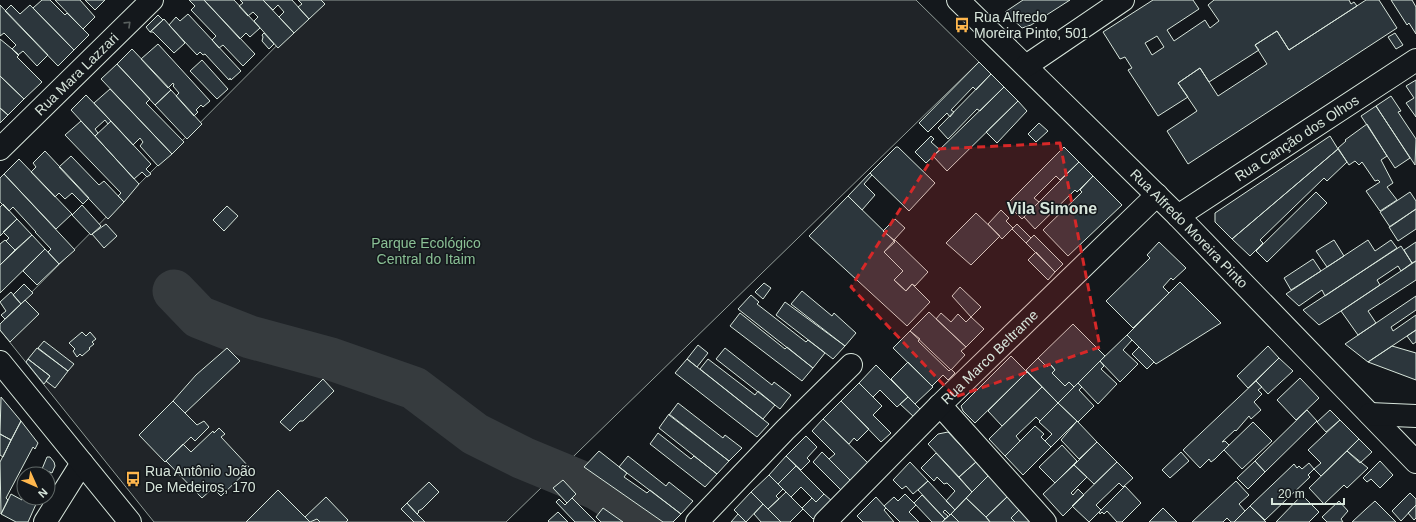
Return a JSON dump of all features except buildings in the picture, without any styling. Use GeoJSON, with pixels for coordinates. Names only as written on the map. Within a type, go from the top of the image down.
{"type":"FeatureCollection","features":[{"type":"Feature","properties":{"kind":"street","name":"Rua Mara Lazzari"},"geometry":{"type":"LineString","coordinates":[[0,149],[152,0]]}},
{"type":"Feature","properties":{"kind":"street","name":"Rua Alfredo Moreira Pinto"},"geometry":{"type":"LineString","coordinates":[[958,0],[1178,216],[1416,462]]}},
{"type":"Feature","properties":{"kind":"street"},"geometry":{"type":"LineString","coordinates":[[1026,66],[1123,0]]}},
{"type":"Feature","properties":{"kind":"street","name":"Rua Canção dos Olhos"},"geometry":{"type":"LineString","coordinates":[[1178,216],[1416,60]]}},
{"type":"Feature","properties":{"kind":"street","name":"Rua Marco Beltrame"},"geometry":{"type":"LineString","coordinates":[[825,522],[940,405],[1157,195]]}},
{"type":"Feature","properties":{"kind":"street"},"geometry":{"type":"LineString","coordinates":[[0,362],[130,522]]}},
{"type":"Feature","properties":{"kind":"street"},"geometry":{"type":"LineString","coordinates":[[698,522],[785,430],[851,365]]}},
{"type":"Feature","properties":{"kind":"street"},"geometry":{"type":"LineString","coordinates":[[940,405],[1045,522]]}},
{"type":"Feature","properties":{"kind":"street"},"geometry":{"type":"LineString","coordinates":[[1370,414],[1416,416]]}},
{"type":"Feature","properties":{"kind":"street"},"geometry":{"type":"LineString","coordinates":[[45,522],[82,463]]}},
{"type":"Feature","properties":{"kind":"highlighted area"},"geometry":{"type":"Polygon","coordinates":[[[1060,143],[1100,347],[955,397],[851,287],[938,149],[1060,143]]]}},
{"type":"Feature","properties":{"kind":"green space","name":"Parque Ecológico Central do Itaim"},"geometry":{"type":"Polygon","coordinates":[[[322,0],[916,0],[979,62],[506,522],[154,522],[0,330],[0,324],[322,0]]]}},
{"type":"Feature","properties":{"kind":"waterway"},"geometry":{"type":"LineString","coordinates":[[174,291],[199,317],[250,337],[331,359],[414,388],[475,434],[523,458],[598,489],[650,522]]}},
{"type":"Feature","properties":{"kind":"place","name":"Rua Alfredo Moreira Pinto, 501"},"geometry":{"type":"Point","coordinates":[962,25]}},
{"type":"Feature","properties":{"kind":"place","name":"Rua Antônio João De Medeiros, 170"},"geometry":{"type":"Point","coordinates":[133,479]}},
{"type":"Feature","properties":{"kind":"district","name":"Vila Simone"},"geometry":{"type":"Point","coordinates":[1052,208]}}]}
